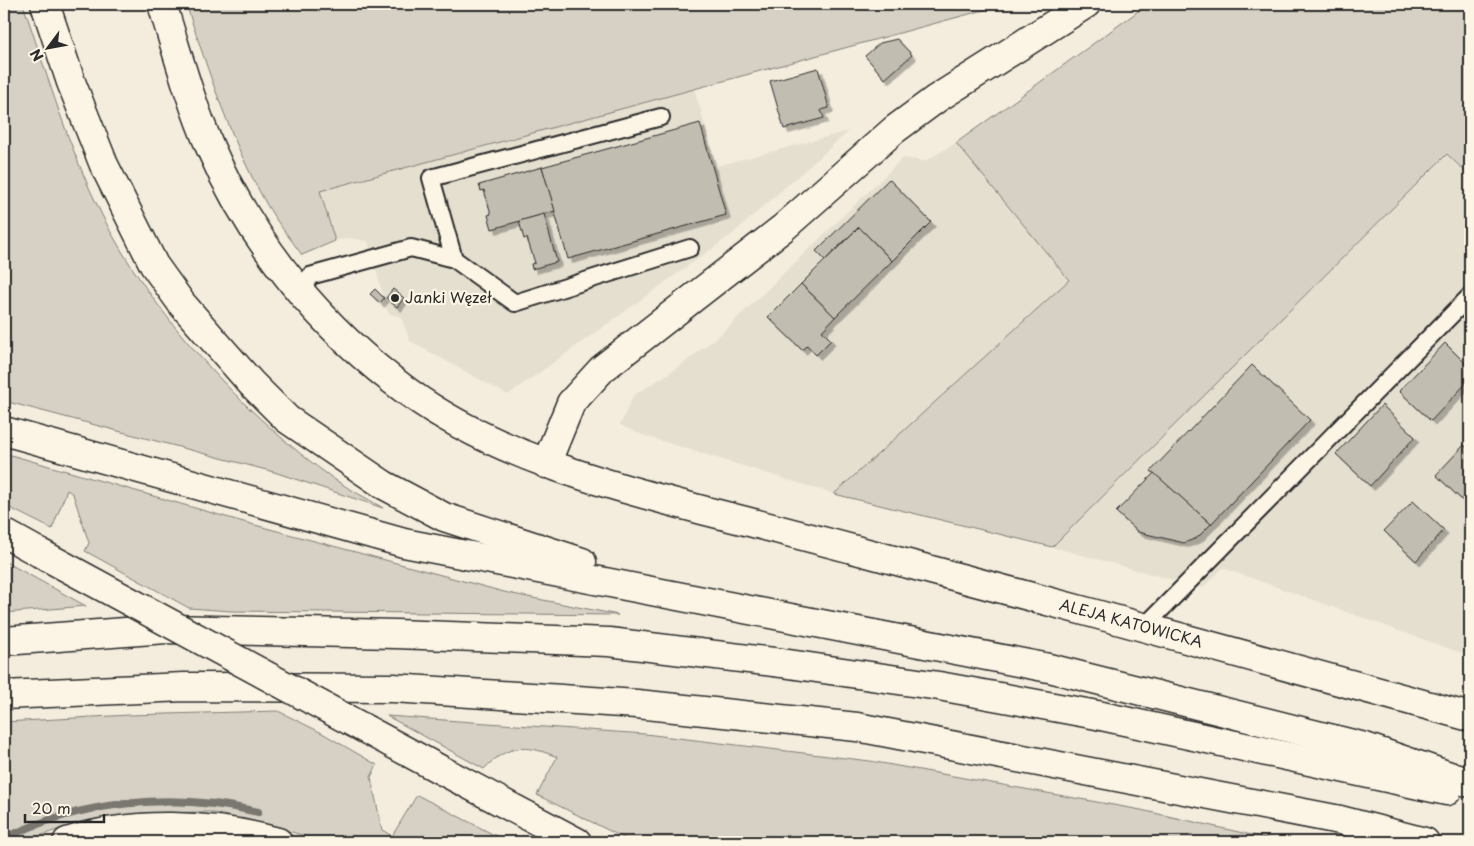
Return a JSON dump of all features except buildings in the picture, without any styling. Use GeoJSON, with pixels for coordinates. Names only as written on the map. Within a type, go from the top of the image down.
{"type":"FeatureCollection","features":[{"type":"Feature","properties":{"kind":"main road"},"geometry":{"type":"LineString","coordinates":[[45,4],[71,82],[104,165],[154,265],[182,304],[223,353],[287,419],[384,485],[444,516],[589,564],[735,606]]}},
{"type":"Feature","properties":{"kind":"main road","name":"ALEJA KATOWICKA"},"geometry":{"type":"LineString","coordinates":[[162,4],[192,100],[210,148],[231,190],[281,267],[300,292],[367,359],[410,394],[500,445],[546,464],[652,496],[1145,626],[1470,717]]}},
{"type":"Feature","properties":{"kind":"main road"},"geometry":{"type":"LineString","coordinates":[[546,464],[571,403],[602,369],[783,228],[908,120],[936,99],[1086,4]]}},
{"type":"Feature","properties":{"kind":"main road"},"geometry":{"type":"LineString","coordinates":[[4,431],[404,543],[1049,668],[1365,747],[1470,782]]}},
{"type":"Feature","properties":{"kind":"main road"},"geometry":{"type":"LineString","coordinates":[[4,533],[577,842]]}},
{"type":"Feature","properties":{"kind":"main road"},"geometry":{"type":"LineString","coordinates":[[4,642],[166,630],[396,634],[609,642],[782,663],[939,686],[1097,715],[1470,796]]}},
{"type":"Feature","properties":{"kind":"main road"},"geometry":{"type":"LineString","coordinates":[[4,696],[184,687],[393,688],[637,704],[857,727],[1340,820],[1425,842]]}},
{"type":"Feature","properties":{"kind":"main road"},"geometry":{"type":"LineString","coordinates":[[67,842],[130,830],[160,828],[222,831],[278,842]]}},
{"type":"Feature","properties":{"kind":"lane"},"geometry":{"type":"LineString","coordinates":[[454,259],[431,178],[661,117]]}},
{"type":"Feature","properties":{"kind":"lane"},"geometry":{"type":"LineString","coordinates":[[300,292],[310,276],[411,248],[454,259],[515,303],[690,248]]}},
{"type":"Feature","properties":{"kind":"lane"},"geometry":{"type":"LineString","coordinates":[[1145,626],[1470,296]]}},
{"type":"Feature","properties":{"kind":"shaded area"},"geometry":{"type":"Polygon","coordinates":[[[4,4],[23,4],[59,110],[89,188],[121,250],[145,287],[203,360],[267,425],[334,479],[383,508],[274,472],[4,401],[4,4]]]}},
{"type":"Feature","properties":{"kind":"shaded area"},"geometry":{"type":"Polygon","coordinates":[[[186,4],[1006,4],[320,191],[335,241],[302,255],[271,212],[242,157],[203,56],[186,4]]]}},
{"type":"Feature","properties":{"kind":"shaded area"},"geometry":{"type":"Polygon","coordinates":[[[1148,4],[1470,4],[1470,176],[1447,154],[1052,547],[834,494],[1069,280],[956,143],[1148,4]]]}},
{"type":"Feature","properties":{"kind":"shaded area"},"geometry":{"type":"Polygon","coordinates":[[[694,88],[717,166],[849,131],[730,236],[508,395],[410,341],[401,317],[388,313],[368,241],[349,238],[335,241],[320,191],[694,88]]]}},
{"type":"Feature","properties":{"kind":"shaded area"},"geometry":{"type":"Polygon","coordinates":[[[956,143],[1069,280],[834,494],[642,435],[620,425],[633,396],[683,364],[722,333],[903,158],[925,161],[956,143]]]}},
{"type":"Feature","properties":{"kind":"shaded area"},"geometry":{"type":"Polygon","coordinates":[[[1447,154],[1470,176],[1470,656],[1223,568],[1203,588],[1052,547],[1447,154]]]}},
{"type":"Feature","properties":{"kind":"shaded area"},"geometry":{"type":"Polygon","coordinates":[[[4,453],[240,521],[508,593],[618,615],[230,611],[189,608],[85,551],[89,543],[73,494],[67,490],[52,529],[4,505],[4,453]]]}},
{"type":"Feature","properties":{"kind":"shaded area"},"geometry":{"type":"Polygon","coordinates":[[[4,561],[86,606],[4,613],[4,561]]]}},
{"type":"Feature","properties":{"kind":"shaded area"},"geometry":{"type":"Polygon","coordinates":[[[278,711],[322,733],[377,765],[371,777],[382,830],[392,836],[417,795],[508,842],[325,842],[272,826],[209,812],[143,813],[83,821],[22,842],[4,842],[4,722],[129,715],[278,711]]]}},
{"type":"Feature","properties":{"kind":"shaded area"},"geometry":{"type":"Polygon","coordinates":[[[387,716],[645,734],[870,761],[1141,810],[1283,842],[632,842],[537,795],[557,757],[527,748],[518,749],[501,755],[484,769],[387,716]]]}},
{"type":"Feature","properties":{"kind":"waterway"},"geometry":{"type":"LineString","coordinates":[[4,839],[33,826],[64,816],[96,808],[129,803],[194,802],[258,812]]}},
{"type":"Feature","properties":{"kind":"place","name":"Janki Węzeł"},"geometry":{"type":"Point","coordinates":[395,298]}}]}
